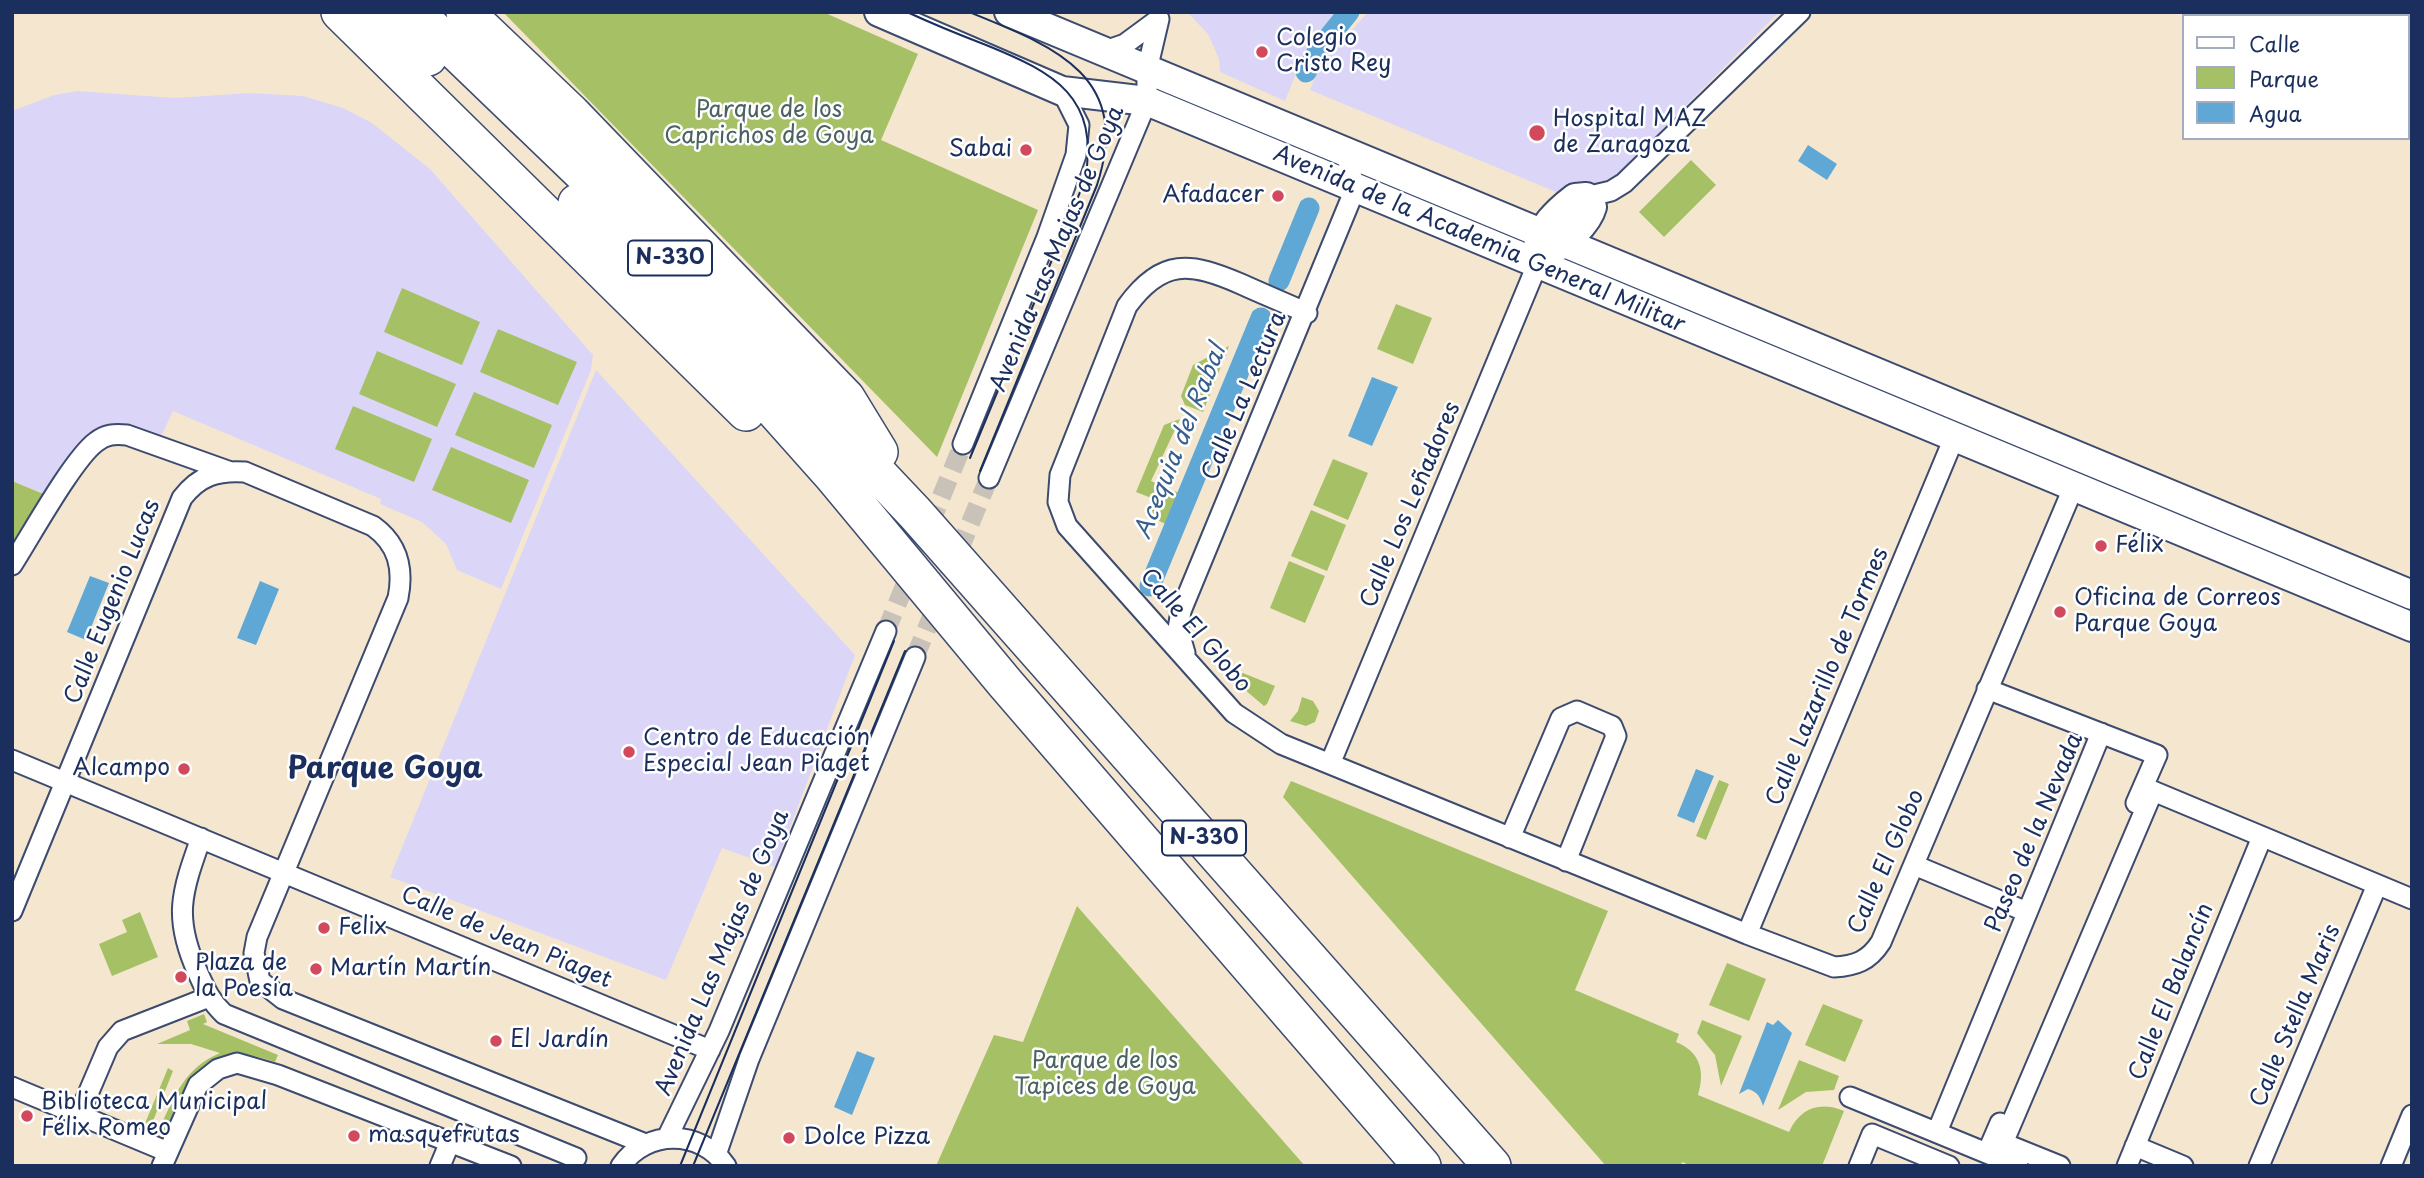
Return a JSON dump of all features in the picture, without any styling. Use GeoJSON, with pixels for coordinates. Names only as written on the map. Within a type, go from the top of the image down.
{"type":"FeatureCollection","features":[{"type":"Feature","properties":{"kind":"highway"},"geometry":{"type":"LineString","coordinates":[[340,12],[751,418],[955,649],[1005,683]]}},
{"type":"Feature","properties":{"kind":"highway","name":"N-330"},"geometry":{"type":"LineString","coordinates":[[380,12],[679,303],[833,475],[1005,683],[1422,1166]]}},
{"type":"Feature","properties":{"kind":"highway","name":"N-330"},"geometry":{"type":"LineString","coordinates":[[415,12],[707,293],[915,513],[1492,1166]]}},
{"type":"Feature","properties":{"kind":"highway"},"geometry":{"type":"LineString","coordinates":[[468,14],[572,114],[846,398],[915,513]]}},
{"type":"Feature","properties":{"kind":"main road","name":"Avenida de la Academia General Militar"},"geometry":{"type":"LineString","coordinates":[[879,12],[1062,90],[1147,101],[1418,214],[1544,247],[2141,481],[2412,595]]}},
{"type":"Feature","properties":{"kind":"main road","name":"Avenida de la Academia General Militar"},"geometry":{"type":"LineString","coordinates":[[1009,12],[1147,71],[1345,150],[1544,247],[1954,438],[2412,627]]}},
{"type":"Feature","properties":{"kind":"main road"},"geometry":{"type":"LineString","coordinates":[[1544,247],[1589,216],[1592,206],[1586,197]]}},
{"type":"Feature","properties":{"kind":"main road","name":"Avenida de la Academia General Militar"},"geometry":{"type":"LineString","coordinates":[[2074,486],[2141,481]]}},
{"type":"Feature","properties":{"kind":"street"},"geometry":{"type":"LineString","coordinates":[[1586,197],[1611,191],[1624,183],[1800,12]]}},
{"type":"Feature","properties":{"kind":"street","name":"Avenida Las Majas de Goya"},"geometry":{"type":"LineString","coordinates":[[989,478],[1147,101],[1147,71],[1159,19],[1125,44],[1102,52]]}},
{"type":"Feature","properties":{"kind":"street","name":"Avenida Las Majas de Goya"},"geometry":{"type":"LineString","coordinates":[[963,444],[1047,237],[1076,155],[1079,125],[1062,90]]}},
{"type":"Feature","properties":{"kind":"street"},"geometry":{"type":"LineString","coordinates":[[1345,150],[1355,189]]}},
{"type":"Feature","properties":{"kind":"street","name":"Calle La Lectura"},"geometry":{"type":"LineString","coordinates":[[1188,660],[1178,629],[1181,611],[1307,313],[1355,189]]}},
{"type":"Feature","properties":{"kind":"street","name":"Calle Los Leñadores"},"geometry":{"type":"LineString","coordinates":[[1330,764],[1544,247]]}},
{"type":"Feature","properties":{"kind":"street","name":"Calle El Globo"},"geometry":{"type":"LineString","coordinates":[[1307,313],[1201,269],[1174,268],[1160,274],[1138,290],[1127,306],[1060,475],[1058,502],[1067,526],[1234,713],[1255,730],[1566,862],[1834,967],[1862,962],[1874,954],[1881,942],[2074,486]]}},
{"type":"Feature","properties":{"kind":"street"},"geometry":{"type":"LineString","coordinates":[[12,565],[85,453],[105,436],[113,433],[127,435],[228,471],[245,472],[373,526],[391,543],[400,565],[398,598],[257,937],[254,953],[260,981],[284,999],[643,1143]]}},
{"type":"Feature","properties":{"kind":"street","name":"Calle Lazarillo de Tormes"},"geometry":{"type":"LineString","coordinates":[[1747,934],[1954,438]]}},
{"type":"Feature","properties":{"kind":"street","name":"Calle Eugenio Lucas"},"geometry":{"type":"LineString","coordinates":[[12,911],[182,498],[202,478],[228,471]]}},
{"type":"Feature","properties":{"kind":"street","name":"Avenida Las Majas de Goya"},"geometry":{"type":"LineString","coordinates":[[667,1138],[710,1050],[886,631]]}},
{"type":"Feature","properties":{"kind":"street"},"geometry":{"type":"LineString","coordinates":[[621,1166],[629,1154],[643,1143],[667,1138],[691,1141],[722,1159],[749,1059],[915,657]]}},
{"type":"Feature","properties":{"kind":"street"},"geometry":{"type":"LineString","coordinates":[[1987,689],[2101,733]]}},
{"type":"Feature","properties":{"kind":"street"},"geometry":{"type":"LineString","coordinates":[[1510,838],[1561,718],[1577,711],[1612,726],[1616,736],[1566,862]]}},
{"type":"Feature","properties":{"kind":"street","name":"Paseo de la Nevada"},"geometry":{"type":"LineString","coordinates":[[1937,1132],[2101,733],[2157,755],[1995,1148]]}},
{"type":"Feature","properties":{"kind":"street","name":"Calle de Jean Piaget"},"geometry":{"type":"LineString","coordinates":[[12,760],[710,1050]]}},
{"type":"Feature","properties":{"kind":"street"},"geometry":{"type":"LineString","coordinates":[[1995,1148],[2153,791],[2412,899]]}},
{"type":"Feature","properties":{"kind":"street","name":"Calle El Balancín"},"geometry":{"type":"LineString","coordinates":[[2127,1166],[2262,837]]}},
{"type":"Feature","properties":{"kind":"street"},"geometry":{"type":"LineString","coordinates":[[201,838],[187,877],[181,908],[182,932],[209,997],[224,1014],[576,1158]]}},
{"type":"Feature","properties":{"kind":"street"},"geometry":{"type":"LineString","coordinates":[[1914,865],[2027,912]]}},
{"type":"Feature","properties":{"kind":"street","name":"Calle Stella Maris"},"geometry":{"type":"LineString","coordinates":[[2259,1166],[2377,885]]}},
{"type":"Feature","properties":{"kind":"street"},"geometry":{"type":"LineString","coordinates":[[79,1115],[108,1047],[122,1031],[209,997]]}},
{"type":"Feature","properties":{"kind":"street"},"geometry":{"type":"LineString","coordinates":[[12,1087],[79,1115],[165,1159],[198,1085],[207,1075],[226,1065],[245,1063],[511,1166]]}},
{"type":"Feature","properties":{"kind":"street"},"geometry":{"type":"LineString","coordinates":[[1850,1097],[1937,1132],[2060,1166]]}},
{"type":"Feature","properties":{"kind":"street"},"geometry":{"type":"LineString","coordinates":[[2390,1166],[2412,1115]]}},
{"type":"Feature","properties":{"kind":"street"},"geometry":{"type":"LineString","coordinates":[[1859,1166],[1872,1134],[1949,1166]]}},
{"type":"Feature","properties":{"kind":"street"},"geometry":{"type":"LineString","coordinates":[[440,1166],[450,1142]]}},
{"type":"Feature","properties":{"kind":"street"},"geometry":{"type":"LineString","coordinates":[[2135,1146],[2183,1166]]}},
{"type":"Feature","properties":{"kind":"street"},"geometry":{"type":"LineString","coordinates":[[1995,1148],[2018,1166]]}},
{"type":"Feature","properties":{"kind":"shaded area","name":"Colegio Cristo Rey"},"geometry":{"type":"Polygon","coordinates":[[[1187,12],[1341,12],[1301,61],[1285,101],[1220,72],[1219,59],[1208,34],[1187,12]]]}},
{"type":"Feature","properties":{"kind":"shaded area","name":"Hospital MAZ de Zaragoza"},"geometry":{"type":"Polygon","coordinates":[[[1368,12],[1779,12],[1615,177],[1561,194],[1310,90],[1320,65],[1368,12]]]}},
{"type":"Feature","properties":{"kind":"shaded area"},"geometry":{"type":"Polygon","coordinates":[[[77,91],[175,98],[249,93],[303,96],[343,108],[372,123],[430,169],[593,355],[591,370],[501,589],[457,570],[446,544],[422,522],[380,504],[381,499],[173,411],[159,441],[114,426],[47,495],[12,481],[12,111],[54,95],[77,91]]]}},
{"type":"Feature","properties":{"kind":"shaded area","name":"Centro de Educación Especial Jean Piaget"},"geometry":{"type":"Polygon","coordinates":[[[596,370],[855,655],[775,867],[722,848],[666,980],[390,877],[596,370]]]}},
{"type":"Feature","properties":{"kind":"green space","name":"Parque de los Caprichos de Goya"},"geometry":{"type":"Polygon","coordinates":[[[503,12],[823,12],[918,54],[881,140],[1038,210],[937,457],[503,12]]]}},
{"type":"Feature","properties":{"kind":"green space"},"geometry":{"type":"Polygon","coordinates":[[[1691,160],[1716,185],[1664,237],[1639,212],[1691,160]]]}},
{"type":"Feature","properties":{"kind":"green space"},"geometry":{"type":"Polygon","coordinates":[[[402,288],[480,322],[462,365],[384,332],[402,288]]]}},
{"type":"Feature","properties":{"kind":"green space"},"geometry":{"type":"Polygon","coordinates":[[[1396,304],[1432,318],[1413,364],[1377,349],[1396,304]]]}},
{"type":"Feature","properties":{"kind":"green space"},"geometry":{"type":"Polygon","coordinates":[[[498,329],[577,362],[558,405],[480,372],[498,329]]]}},
{"type":"Feature","properties":{"kind":"green space"},"geometry":{"type":"Polygon","coordinates":[[[1229,346],[1203,412],[1185,405],[1181,396],[1193,365],[1229,346]]]}},
{"type":"Feature","properties":{"kind":"green space"},"geometry":{"type":"Polygon","coordinates":[[[377,351],[456,384],[437,427],[359,394],[377,351]]]}},
{"type":"Feature","properties":{"kind":"green space"},"geometry":{"type":"Polygon","coordinates":[[[474,392],[552,425],[534,468],[455,435],[474,392]]]}},
{"type":"Feature","properties":{"kind":"green space"},"geometry":{"type":"Polygon","coordinates":[[[353,406],[432,439],[414,482],[335,449],[353,406]]]}},
{"type":"Feature","properties":{"kind":"green space"},"geometry":{"type":"Polygon","coordinates":[[[1180,419],[1151,481],[1179,493],[1166,524],[1153,515],[1154,499],[1136,492],[1164,425],[1180,419]]]}},
{"type":"Feature","properties":{"kind":"green space"},"geometry":{"type":"Polygon","coordinates":[[[451,447],[529,480],[511,523],[432,490],[451,447]]]}},
{"type":"Feature","properties":{"kind":"green space"},"geometry":{"type":"Polygon","coordinates":[[[1333,459],[1368,473],[1348,520],[1313,505],[1333,459]]]}},
{"type":"Feature","properties":{"kind":"green space"},"geometry":{"type":"Polygon","coordinates":[[[12,481],[46,495],[12,565],[12,481]]]}},
{"type":"Feature","properties":{"kind":"green space"},"geometry":{"type":"Polygon","coordinates":[[[1311,510],[1346,525],[1327,571],[1291,556],[1311,510]]]}},
{"type":"Feature","properties":{"kind":"green space"},"geometry":{"type":"Polygon","coordinates":[[[1289,561],[1325,576],[1305,623],[1270,608],[1289,561]]]}},
{"type":"Feature","properties":{"kind":"green space"},"geometry":{"type":"Polygon","coordinates":[[[1243,673],[1275,686],[1267,704],[1264,706],[1238,684],[1237,676],[1243,673]]]}},
{"type":"Feature","properties":{"kind":"green space"},"geometry":{"type":"Polygon","coordinates":[[[1302,697],[1313,701],[1319,711],[1315,722],[1306,726],[1290,721],[1298,711],[1302,697]]]}},
{"type":"Feature","properties":{"kind":"green space"},"geometry":{"type":"Polygon","coordinates":[[[1719,780],[1729,784],[1706,840],[1696,836],[1719,780]]]}},
{"type":"Feature","properties":{"kind":"green space"},"geometry":{"type":"Polygon","coordinates":[[[1291,781],[1608,911],[1575,990],[1679,1034],[1676,1042],[1691,1051],[1699,1064],[1701,1078],[1698,1095],[1789,1132],[1799,1117],[1812,1109],[1827,1107],[1844,1111],[1822,1166],[1691,1166],[1682,1162],[1681,1166],[1606,1166],[1283,797],[1291,781]]]}},
{"type":"Feature","properties":{"kind":"green space","name":"Parque de los Tapices de Goya"},"geometry":{"type":"Polygon","coordinates":[[[1077,906],[1305,1166],[936,1166],[994,1035],[1023,1042],[1077,906]]]}},
{"type":"Feature","properties":{"kind":"green space"},"geometry":{"type":"Polygon","coordinates":[[[140,912],[158,957],[112,976],[99,944],[127,932],[122,920],[140,912]]]}},
{"type":"Feature","properties":{"kind":"green space"},"geometry":{"type":"Polygon","coordinates":[[[1727,963],[1766,979],[1749,1021],[1709,1005],[1727,963]]]}},
{"type":"Feature","properties":{"kind":"green space"},"geometry":{"type":"Polygon","coordinates":[[[1823,1004],[1863,1020],[1845,1062],[1805,1045],[1823,1004]]]}},
{"type":"Feature","properties":{"kind":"green space"},"geometry":{"type":"Polygon","coordinates":[[[204,1014],[207,1022],[203,1024],[278,1055],[275,1062],[250,1056],[230,1056],[213,1061],[188,1085],[161,1142],[141,1133],[168,1068],[173,1071],[153,1121],[161,1125],[177,1092],[190,1074],[220,1053],[191,1044],[157,1044],[190,1030],[187,1021],[204,1014]]]}},
{"type":"Feature","properties":{"kind":"green space"},"geometry":{"type":"Polygon","coordinates":[[[1702,1020],[1742,1036],[1721,1086],[1715,1055],[1697,1033],[1702,1020]]]}},
{"type":"Feature","properties":{"kind":"green space"},"geometry":{"type":"Polygon","coordinates":[[[1799,1060],[1839,1076],[1834,1090],[1806,1092],[1778,1110],[1799,1060]]]}},
{"type":"Feature","properties":{"kind":"water"},"geometry":{"type":"Polygon","coordinates":[[[1808,145],[1837,164],[1827,180],[1798,161],[1808,145]]]}},
{"type":"Feature","properties":{"kind":"water"},"geometry":{"type":"Polygon","coordinates":[[[1372,377],[1398,387],[1372,446],[1348,436],[1372,377]]]}},
{"type":"Feature","properties":{"kind":"water"},"geometry":{"type":"Polygon","coordinates":[[[90,576],[109,583],[86,640],[67,632],[90,576]]]}},
{"type":"Feature","properties":{"kind":"water"},"geometry":{"type":"Polygon","coordinates":[[[260,581],[279,589],[256,645],[237,638],[260,581]]]}},
{"type":"Feature","properties":{"kind":"water"},"geometry":{"type":"Polygon","coordinates":[[[1696,769],[1714,776],[1694,823],[1677,816],[1696,769]]]}},
{"type":"Feature","properties":{"kind":"water"},"geometry":{"type":"Polygon","coordinates":[[[1778,1020],[1792,1033],[1763,1106],[1758,1095],[1751,1090],[1739,1094],[1767,1022],[1773,1025],[1778,1020]]]}},
{"type":"Feature","properties":{"kind":"water"},"geometry":{"type":"Polygon","coordinates":[[[857,1051],[875,1058],[852,1115],[834,1107],[857,1051]]]}},
{"type":"Feature","properties":{"kind":"waterway","name":"Acequia del Rabal"},"geometry":{"type":"LineString","coordinates":[[1306,72],[1319,49],[1349,12]]}},
{"type":"Feature","properties":{"kind":"waterway","name":"Acequia del Rabal"},"geometry":{"type":"LineString","coordinates":[[1279,281],[1309,208]]}},
{"type":"Feature","properties":{"kind":"waterway","name":"Acequia del Rabal"},"geometry":{"type":"LineString","coordinates":[[1150,586],[1261,318]]}},
{"type":"Feature","properties":{"kind":"tunnel"},"geometry":{"type":"LineString","coordinates":[[886,631],[963,444]]}},
{"type":"Feature","properties":{"kind":"tunnel"},"geometry":{"type":"LineString","coordinates":[[915,657],[989,478]]}},
{"type":"Feature","properties":{"kind":"tram line"},"geometry":{"type":"LineString","coordinates":[[907,12],[1011,55],[1052,78],[1067,92],[1078,108],[1086,128],[1088,152],[1085,180],[970,458]]}},
{"type":"Feature","properties":{"kind":"tram line"},"geometry":{"type":"LineString","coordinates":[[969,12],[1030,38],[1078,70],[1094,91],[1104,116],[1105,147],[1097,185],[980,471]]}},
{"type":"Feature","properties":{"kind":"tram line"},"geometry":{"type":"LineString","coordinates":[[680,1166],[894,641]]}},
{"type":"Feature","properties":{"kind":"tram line"},"geometry":{"type":"LineString","coordinates":[[693,1166],[905,651]]}},
{"type":"Feature","properties":{"kind":"place","name":"Colegio Cristo Rey"},"geometry":{"type":"Point","coordinates":[1262,52]}},
{"type":"Feature","properties":{"kind":"place","name":"Hospital MAZ de Zaragoza"},"geometry":{"type":"Point","coordinates":[1537,133]}},
{"type":"Feature","properties":{"kind":"place","name":"Sabai"},"geometry":{"type":"Point","coordinates":[1026,150]}},
{"type":"Feature","properties":{"kind":"place","name":"Afadacer"},"geometry":{"type":"Point","coordinates":[1278,196]}},
{"type":"Feature","properties":{"kind":"place","name":"Félix"},"geometry":{"type":"Point","coordinates":[2101,546]}},
{"type":"Feature","properties":{"kind":"place","name":"Oficina de Correos Parque Goya"},"geometry":{"type":"Point","coordinates":[2060,612]}},
{"type":"Feature","properties":{"kind":"place","name":"Centro de Educación Especial Jean Piaget"},"geometry":{"type":"Point","coordinates":[629,752]}},
{"type":"Feature","properties":{"kind":"place","name":"Alcampo"},"geometry":{"type":"Point","coordinates":[184,769]}},
{"type":"Feature","properties":{"kind":"place","name":"Felix"},"geometry":{"type":"Point","coordinates":[324,928]}},
{"type":"Feature","properties":{"kind":"place","name":"Martín Martín"},"geometry":{"type":"Point","coordinates":[316,969]}},
{"type":"Feature","properties":{"kind":"place","name":"Plaza de la Poesía"},"geometry":{"type":"Point","coordinates":[181,977]}},
{"type":"Feature","properties":{"kind":"place","name":"El Jardín"},"geometry":{"type":"Point","coordinates":[496,1041]}},
{"type":"Feature","properties":{"kind":"place","name":"Biblioteca Municipal Félix Romeo"},"geometry":{"type":"Point","coordinates":[27,1116]}},
{"type":"Feature","properties":{"kind":"place","name":"masquefrutas"},"geometry":{"type":"Point","coordinates":[354,1136]}},
{"type":"Feature","properties":{"kind":"place","name":"Dolce Pizza"},"geometry":{"type":"Point","coordinates":[789,1138]}},
{"type":"Feature","properties":{"kind":"district","name":"Parque Goya"},"geometry":{"type":"Point","coordinates":[385,770]}}]}
